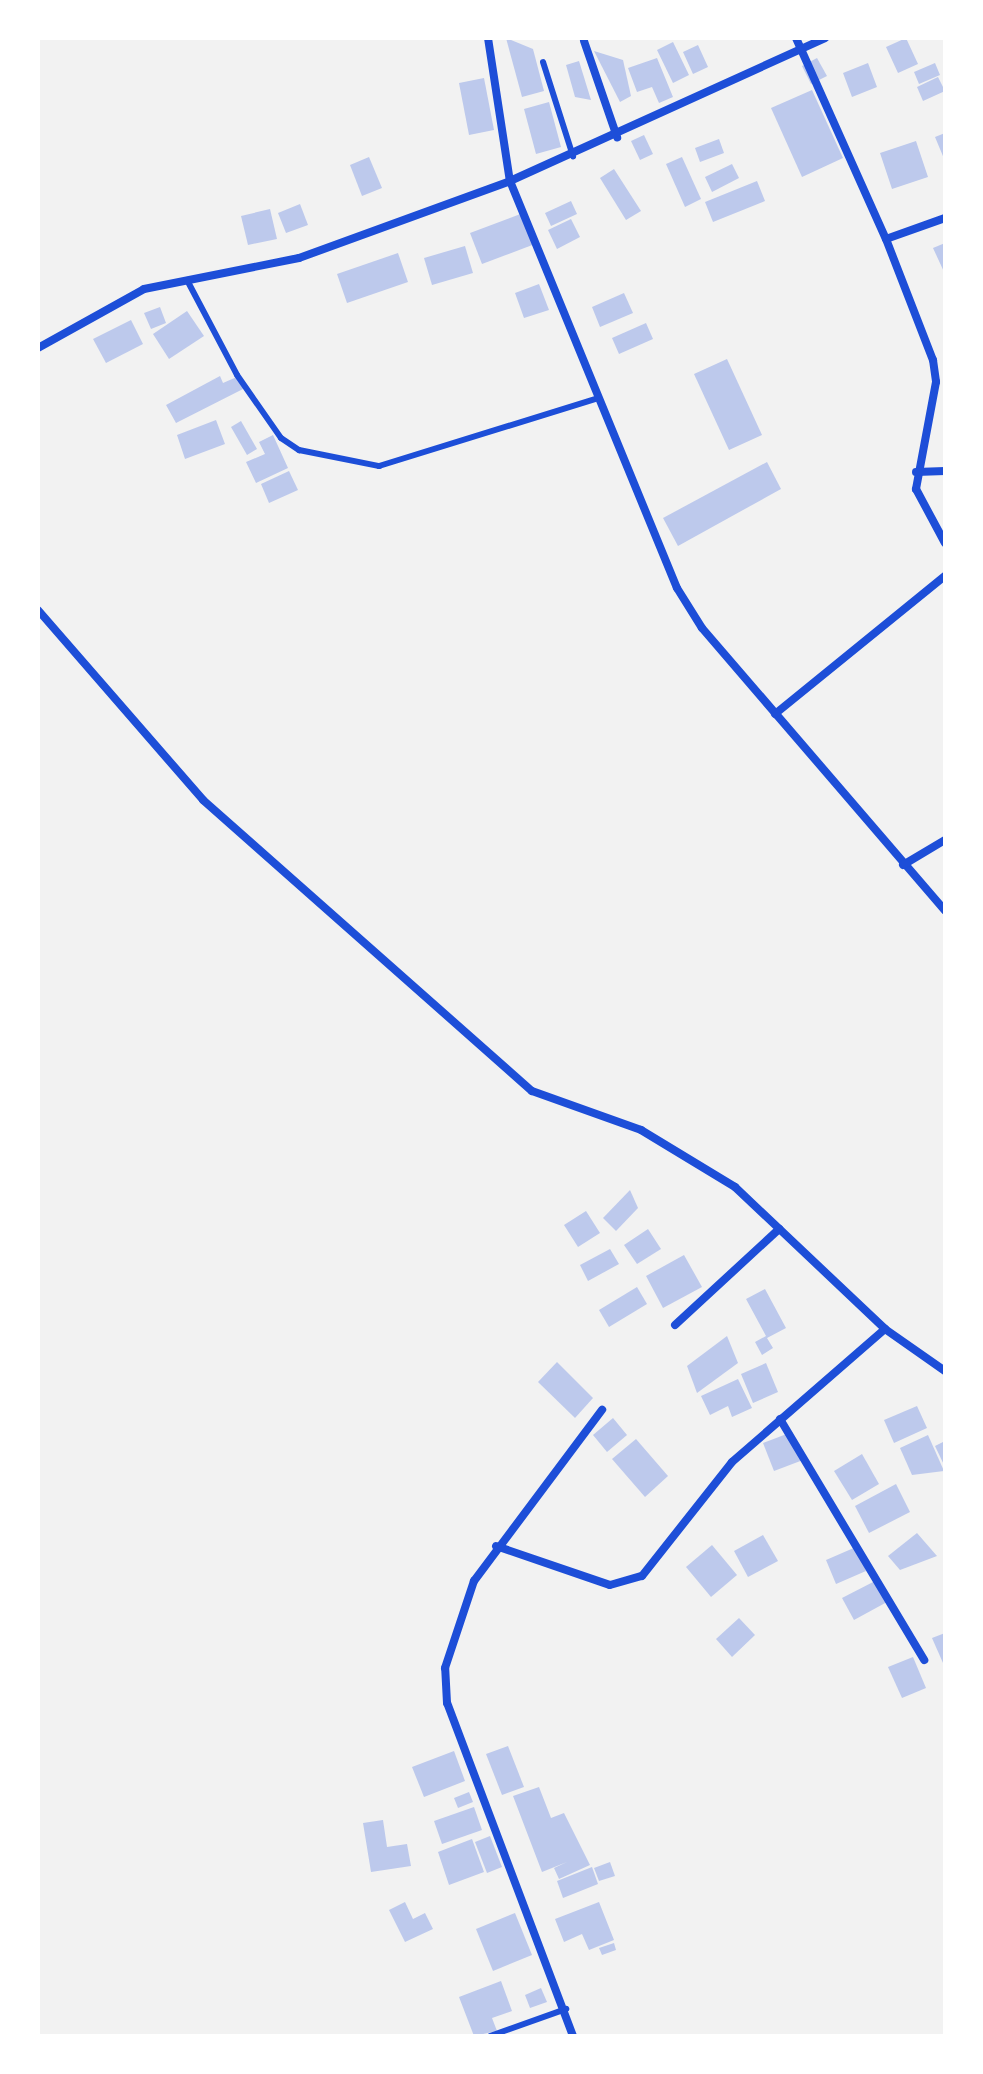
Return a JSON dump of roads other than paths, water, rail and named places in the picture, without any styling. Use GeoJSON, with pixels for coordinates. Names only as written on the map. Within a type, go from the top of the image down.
{"type":"FeatureCollection","features":[{"type":"Feature","properties":{"kind":"street"},"geometry":{"type":"LineString","coordinates":[[488,38],[510,181],[595,399],[677,588],[775,714],[945,911]]}},
{"type":"Feature","properties":{"kind":"street"},"geometry":{"type":"LineString","coordinates":[[796,38],[803,47],[886,239],[935,371],[916,472],[916,489],[945,543]]}},
{"type":"Feature","properties":{"kind":"street"},"geometry":{"type":"LineString","coordinates":[[38,348],[144,289],[299,258],[510,181],[617,137],[825,38]]}},
{"type":"Feature","properties":{"kind":"street"},"geometry":{"type":"LineString","coordinates":[[584,41],[617,137]]}},
{"type":"Feature","properties":{"kind":"street"},"geometry":{"type":"LineString","coordinates":[[886,239],[945,218]]}},
{"type":"Feature","properties":{"kind":"street"},"geometry":{"type":"LineString","coordinates":[[916,472],[945,471]]}},
{"type":"Feature","properties":{"kind":"street"},"geometry":{"type":"LineString","coordinates":[[775,714],[945,576]]}},
{"type":"Feature","properties":{"kind":"street"},"geometry":{"type":"LineString","coordinates":[[38,610],[203,800],[532,1091],[641,1130],[735,1187],[885,1329],[945,1371]]}},
{"type":"Feature","properties":{"kind":"street"},"geometry":{"type":"LineString","coordinates":[[903,865],[945,840]]}},
{"type":"Feature","properties":{"kind":"street"},"geometry":{"type":"LineString","coordinates":[[675,1325],[779,1229]]}},
{"type":"Feature","properties":{"kind":"street"},"geometry":{"type":"LineString","coordinates":[[496,1546],[625,1586],[655,1566],[732,1462],[885,1329]]}},
{"type":"Feature","properties":{"kind":"street"},"geometry":{"type":"LineString","coordinates":[[573,2036],[566,2009],[447,1703],[452,1635],[496,1546],[602,1410]]}},
{"type":"Feature","properties":{"kind":"street"},"geometry":{"type":"LineString","coordinates":[[780,1419],[924,1660]]}},
{"type":"Feature","properties":{"kind":"lane"},"geometry":{"type":"LineString","coordinates":[[543,62],[573,156]]}},
{"type":"Feature","properties":{"kind":"lane"},"geometry":{"type":"LineString","coordinates":[[187,280],[237,375],[281,438],[299,450],[379,466],[595,399]]}},
{"type":"Feature","properties":{"kind":"lane"},"geometry":{"type":"LineString","coordinates":[[490,2036],[566,2009]]}}]}
